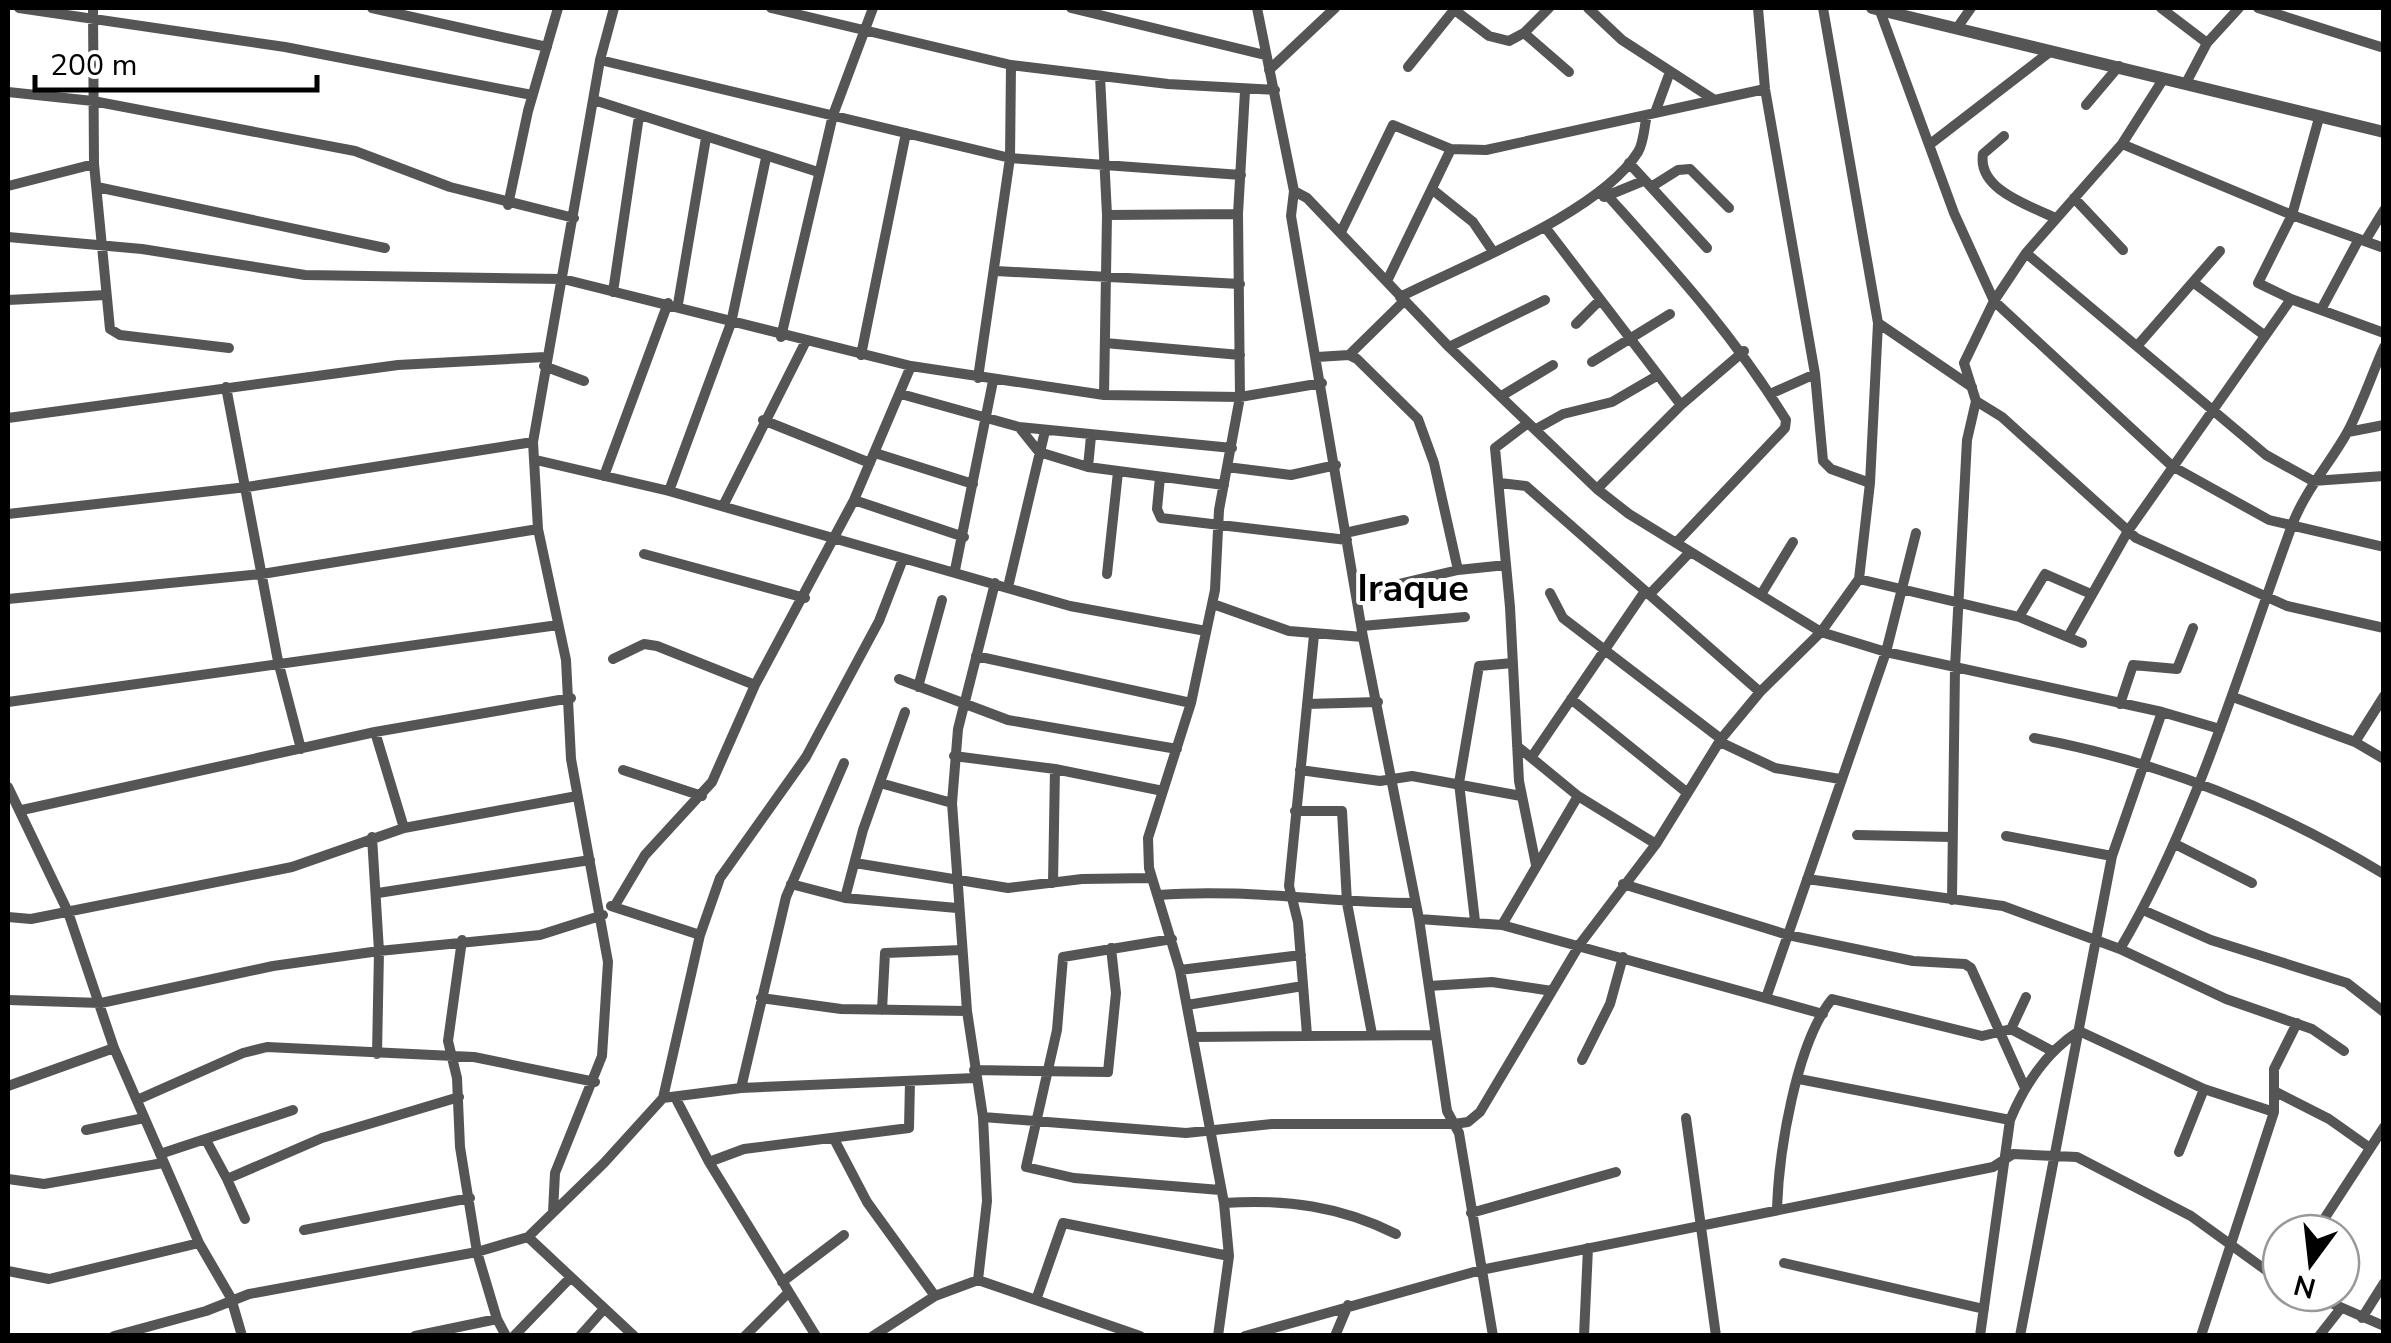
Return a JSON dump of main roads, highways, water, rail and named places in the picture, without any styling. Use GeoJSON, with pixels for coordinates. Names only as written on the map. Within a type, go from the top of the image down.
{"type":"FeatureCollection","features":[{"type":"Feature","properties":{"kind":"district","name":"Iraque"},"geometry":{"type":"Point","coordinates":[1413,588]}}]}
